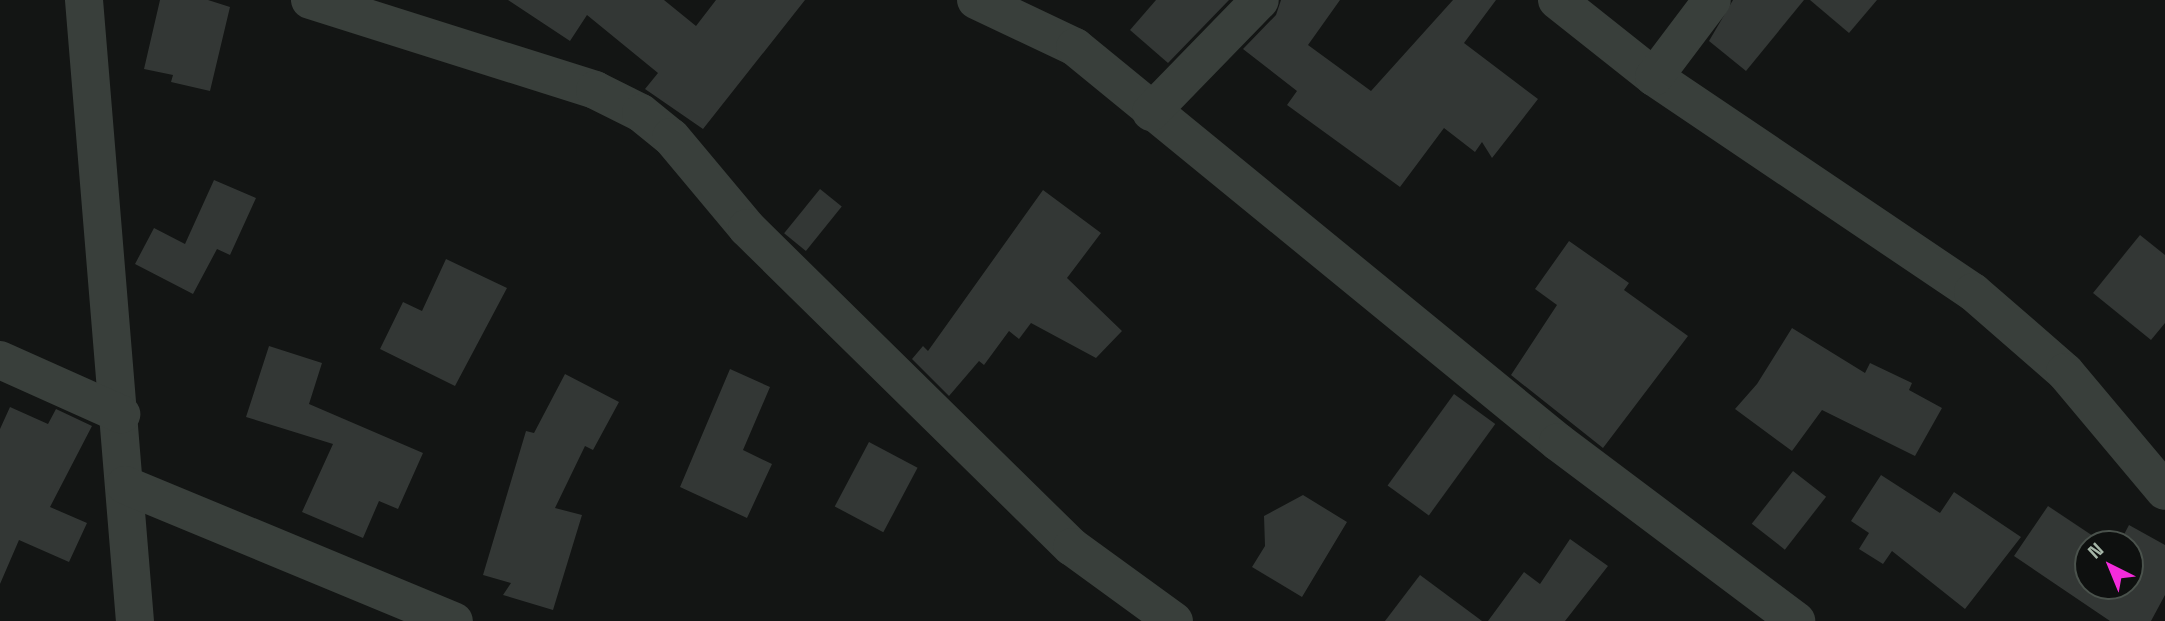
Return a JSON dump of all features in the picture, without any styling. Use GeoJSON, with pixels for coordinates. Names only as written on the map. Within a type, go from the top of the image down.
{"type":"FeatureCollection","features":[{"type":"Feature","properties":{"kind":"street"},"geometry":{"type":"LineString","coordinates":[[84,0],[121,414],[135,621]]}},
{"type":"Feature","properties":{"kind":"street"},"geometry":{"type":"LineString","coordinates":[[310,0],[595,90],[641,113],[671,137],[747,228],[1072,547],[1174,621]]}},
{"type":"Feature","properties":{"kind":"street"},"geometry":{"type":"LineString","coordinates":[[976,0],[1075,47],[1151,112],[1558,442],[1796,621]]}},
{"type":"Feature","properties":{"kind":"street"},"geometry":{"type":"LineString","coordinates":[[1151,112],[1260,0]]}},
{"type":"Feature","properties":{"kind":"street"},"geometry":{"type":"LineString","coordinates":[[1557,0],[1654,77],[1973,292],[2065,372],[2165,491]]}},
{"type":"Feature","properties":{"kind":"street"},"geometry":{"type":"LineString","coordinates":[[1654,77],[1712,0]]}},
{"type":"Feature","properties":{"kind":"street"},"geometry":{"type":"LineString","coordinates":[[0,360],[121,414]]}},
{"type":"Feature","properties":{"kind":"street"},"geometry":{"type":"LineString","coordinates":[[125,485],[454,621]]}},
{"type":"Feature","properties":{"kind":"building"},"geometry":{"type":"Polygon","coordinates":[[[160,0],[208,0],[230,7],[210,91],[171,82],[173,75],[144,69],[160,0]]]}},
{"type":"Feature","properties":{"kind":"building"},"geometry":{"type":"Polygon","coordinates":[[[508,0],[664,0],[696,26],[716,0],[805,0],[703,129],[645,89],[658,73],[587,15],[570,41],[508,0]]]}},
{"type":"Feature","properties":{"kind":"building"},"geometry":{"type":"Polygon","coordinates":[[[1156,0],[1229,0],[1168,63],[1130,30],[1156,0]]]}},
{"type":"Feature","properties":{"kind":"building"},"geometry":{"type":"Polygon","coordinates":[[[1281,0],[1340,0],[1308,45],[1371,91],[1453,0],[1496,0],[1464,43],[1538,99],[1492,158],[1482,142],[1475,152],[1444,128],[1400,187],[1287,105],[1297,91],[1243,49],[1276,15],[1281,0]]]}},
{"type":"Feature","properties":{"kind":"building"},"geometry":{"type":"Polygon","coordinates":[[[1733,0],[1804,0],[1746,71],[1709,41],[1733,0]]]}},
{"type":"Feature","properties":{"kind":"building"},"geometry":{"type":"Polygon","coordinates":[[[1810,0],[1877,0],[1849,33],[1810,0]]]}},
{"type":"Feature","properties":{"kind":"building"},"geometry":{"type":"Polygon","coordinates":[[[214,180],[256,198],[230,255],[217,249],[193,294],[135,264],[154,228],[185,244],[214,180]]]}},
{"type":"Feature","properties":{"kind":"building"},"geometry":{"type":"Polygon","coordinates":[[[820,189],[842,207],[806,251],[784,233],[820,189]]]}},
{"type":"Feature","properties":{"kind":"building"},"geometry":{"type":"Polygon","coordinates":[[[1043,190],[1101,233],[1067,278],[1122,331],[1096,358],[1031,323],[1019,339],[1009,331],[984,365],[979,361],[949,396],[912,359],[923,346],[928,351],[1043,190]]]}},
{"type":"Feature","properties":{"kind":"building"},"geometry":{"type":"Polygon","coordinates":[[[2140,235],[2165,255],[2165,323],[2151,340],[2093,293],[2140,235]]]}},
{"type":"Feature","properties":{"kind":"building"},"geometry":{"type":"Polygon","coordinates":[[[1569,241],[1629,283],[1624,290],[1688,336],[1603,448],[1511,375],[1557,305],[1535,289],[1569,241]]]}},
{"type":"Feature","properties":{"kind":"building"},"geometry":{"type":"Polygon","coordinates":[[[446,259],[507,288],[455,386],[380,349],[403,302],[422,311],[446,259]]]}},
{"type":"Feature","properties":{"kind":"building"},"geometry":{"type":"Polygon","coordinates":[[[1792,328],[1865,373],[1870,363],[1912,383],[1909,390],[1942,408],[1915,456],[1822,410],[1792,451],[1735,409],[1757,384],[1792,328]]]}},
{"type":"Feature","properties":{"kind":"building"},"geometry":{"type":"Polygon","coordinates":[[[269,346],[322,363],[309,404],[423,453],[398,509],[379,501],[363,538],[302,512],[333,444],[246,417],[269,346]]]}},
{"type":"Feature","properties":{"kind":"building"},"geometry":{"type":"Polygon","coordinates":[[[730,369],[770,387],[743,450],[772,464],[747,518],[680,487],[730,369]]]}},
{"type":"Feature","properties":{"kind":"building"},"geometry":{"type":"Polygon","coordinates":[[[565,374],[619,402],[593,450],[585,446],[555,508],[582,515],[553,610],[503,595],[511,583],[483,575],[526,431],[534,433],[565,374]]]}},
{"type":"Feature","properties":{"kind":"building"},"geometry":{"type":"Polygon","coordinates":[[[1454,394],[1495,424],[1429,515],[1388,485],[1454,394]]]}},
{"type":"Feature","properties":{"kind":"building"},"geometry":{"type":"Polygon","coordinates":[[[10,407],[48,424],[56,409],[92,426],[50,507],[87,523],[69,562],[19,540],[0,584],[0,429],[10,407]]]}},
{"type":"Feature","properties":{"kind":"building"},"geometry":{"type":"Polygon","coordinates":[[[869,442],[918,468],[883,532],[835,506],[869,442]]]}},
{"type":"Feature","properties":{"kind":"building"},"geometry":{"type":"Polygon","coordinates":[[[1793,471],[1826,497],[1785,550],[1752,524],[1793,471]]]}},
{"type":"Feature","properties":{"kind":"building"},"geometry":{"type":"Polygon","coordinates":[[[1881,475],[1940,513],[1954,492],[2021,537],[1965,609],[1892,551],[1883,564],[1859,549],[1869,533],[1851,521],[1881,475]]]}},
{"type":"Feature","properties":{"kind":"building"},"geometry":{"type":"Polygon","coordinates":[[[1303,495],[1347,522],[1302,597],[1252,567],[1265,546],[1264,516],[1303,495]]]}},
{"type":"Feature","properties":{"kind":"building"},"geometry":{"type":"Polygon","coordinates":[[[2048,506],[2084,530],[2074,530],[2074,597],[2014,556],[2048,506]]]}},
{"type":"Feature","properties":{"kind":"building"},"geometry":{"type":"Polygon","coordinates":[[[2144,533],[2165,545],[2165,595],[2151,621],[2110,621],[2079,600],[2144,600],[2144,533]]]}},
{"type":"Feature","properties":{"kind":"building"},"geometry":{"type":"Polygon","coordinates":[[[1570,539],[1608,566],[1565,621],[1488,621],[1524,572],[1540,584],[1570,539]]]}},
{"type":"Feature","properties":{"kind":"building"},"geometry":{"type":"Polygon","coordinates":[[[1420,575],[1482,621],[1385,621],[1420,575]]]}}]}
